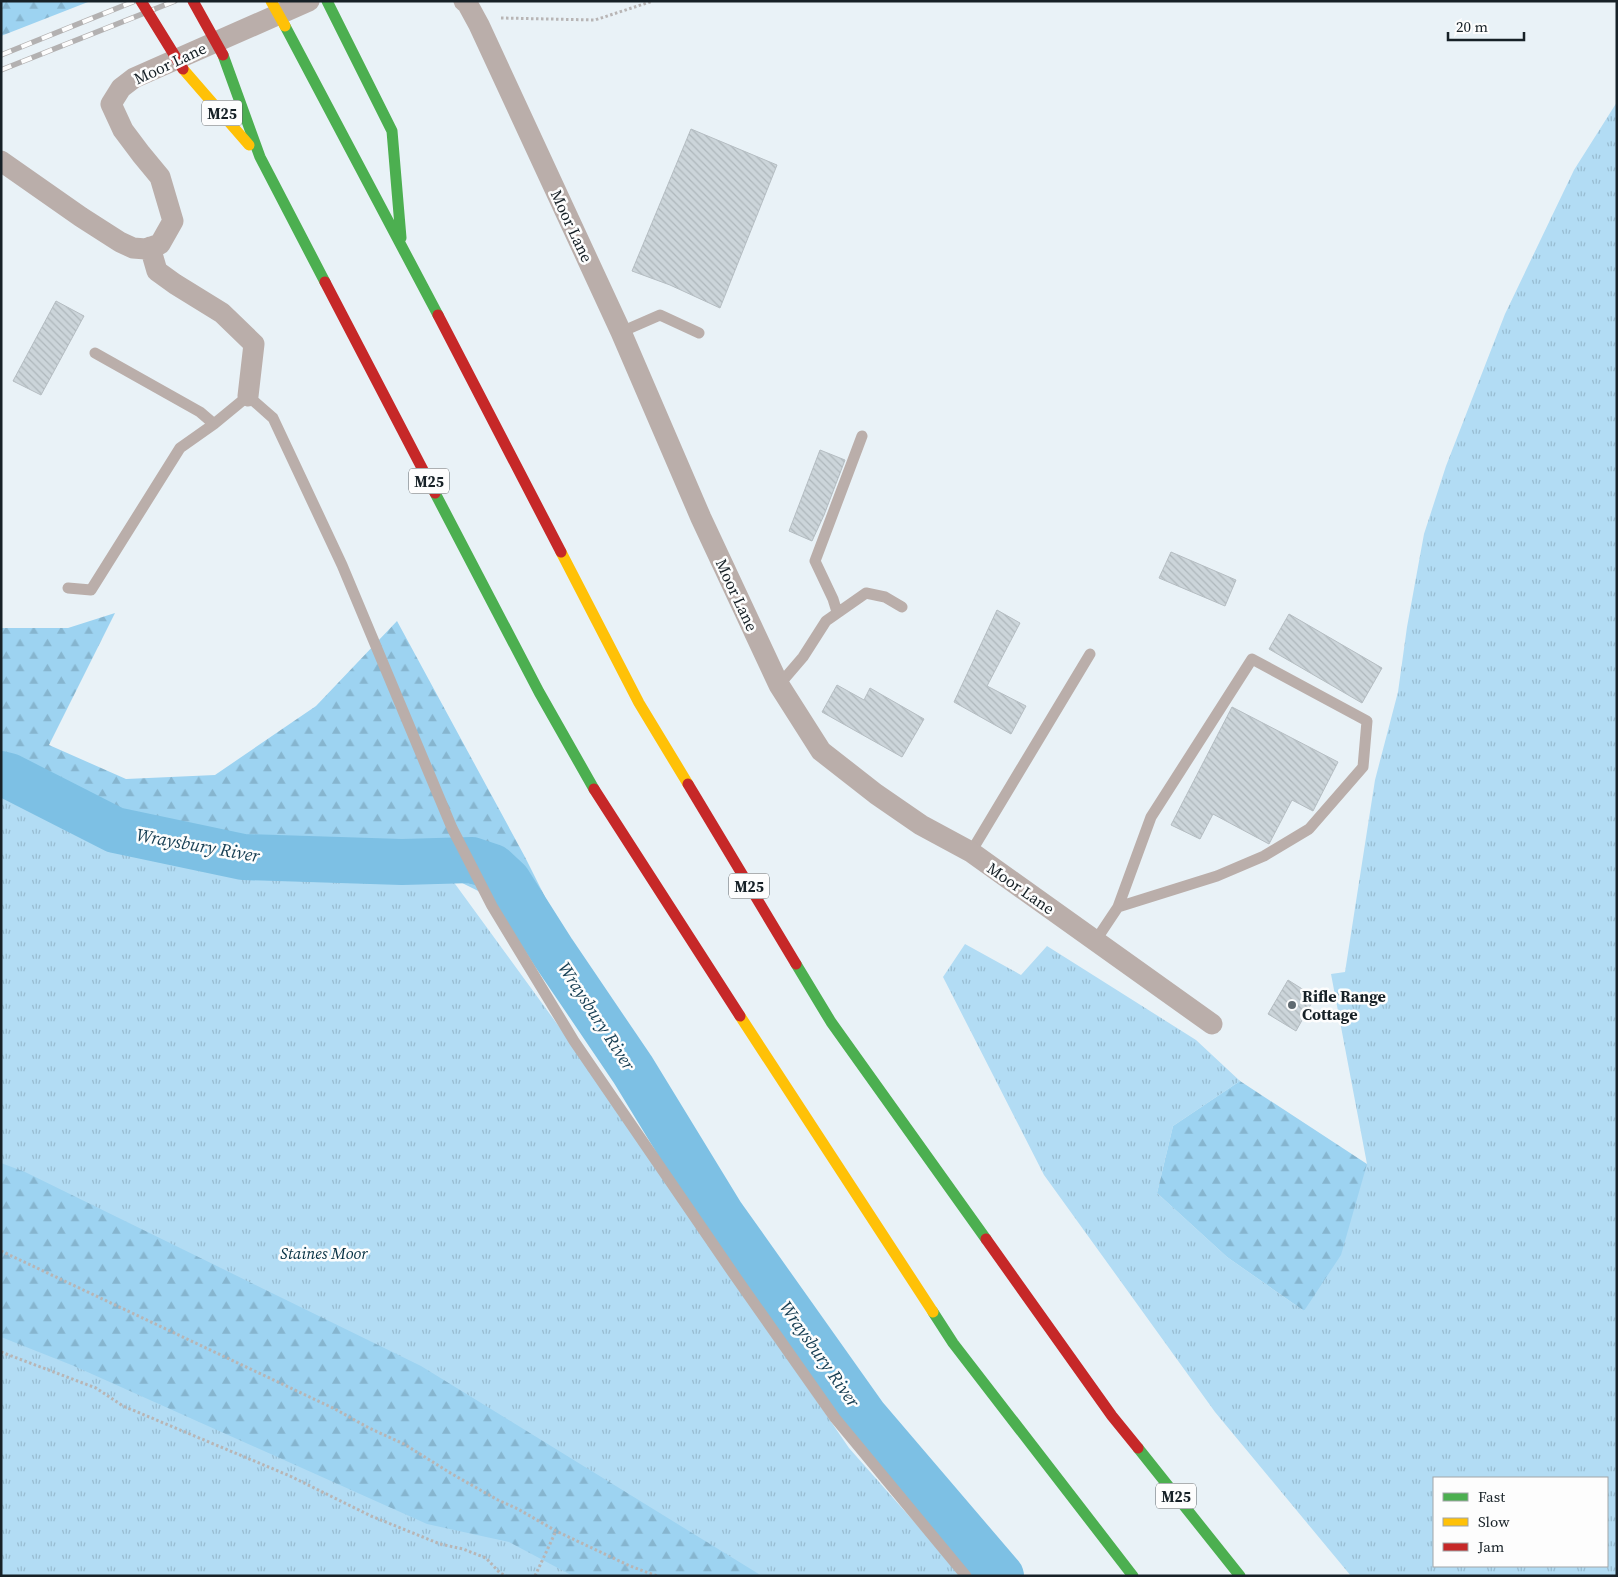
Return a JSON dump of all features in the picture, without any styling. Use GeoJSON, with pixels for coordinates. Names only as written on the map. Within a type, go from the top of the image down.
{"type":"FeatureCollection","features":[{"type":"Feature","properties":{"kind":"highway","name":"M25"},"geometry":{"type":"LineString","coordinates":[[140,1],[183,69],[260,157]]}},
{"type":"Feature","properties":{"kind":"highway","name":"M25"},"geometry":{"type":"LineString","coordinates":[[193,1],[223,55],[260,157],[539,692],[602,803],[953,1343],[1133,1576]]}},
{"type":"Feature","properties":{"kind":"highway","name":"M25"},"geometry":{"type":"LineString","coordinates":[[271,1],[402,247],[639,703],[831,1022],[1112,1416],[1240,1576]]}},
{"type":"Feature","properties":{"kind":"highway","name":"M25"},"geometry":{"type":"LineString","coordinates":[[329,4],[392,131],[402,247]]}},
{"type":"Feature","properties":{"kind":"street","name":"Moor Lane"},"geometry":{"type":"LineString","coordinates":[[150,248],[160,244],[173,222],[160,177],[123,130],[111,104],[121,88],[134,78],[309,1]]}},
{"type":"Feature","properties":{"kind":"street","name":"Moor Lane"},"geometry":{"type":"LineString","coordinates":[[464,1],[479,24],[621,332],[701,518],[779,685],[821,751],[876,794],[921,825],[971,852],[1212,1024]]}},
{"type":"Feature","properties":{"kind":"street"},"geometry":{"type":"LineString","coordinates":[[1,161],[120,242],[133,248],[150,248],[157,271],[222,313],[254,344],[248,396]]}},
{"type":"Feature","properties":{"kind":"lane"},"geometry":{"type":"LineString","coordinates":[[621,332],[660,315],[699,333]]}},
{"type":"Feature","properties":{"kind":"lane"},"geometry":{"type":"LineString","coordinates":[[95,353],[200,412],[214,424]]}},
{"type":"Feature","properties":{"kind":"lane"},"geometry":{"type":"LineString","coordinates":[[68,588],[92,590],[180,448],[214,424],[248,396],[273,418],[342,565],[452,828],[492,906],[574,1041],[829,1410],[966,1576]]}},
{"type":"Feature","properties":{"kind":"lane"},"geometry":{"type":"LineString","coordinates":[[838,612],[815,560],[862,436]]}},
{"type":"Feature","properties":{"kind":"lane"},"geometry":{"type":"LineString","coordinates":[[779,685],[803,657],[826,621],[866,592],[885,597],[902,607]]}},
{"type":"Feature","properties":{"kind":"lane"},"geometry":{"type":"LineString","coordinates":[[971,852],[1090,654]]}},
{"type":"Feature","properties":{"kind":"lane"},"geometry":{"type":"LineString","coordinates":[[1096,940],[1118,907],[1151,817],[1252,659],[1367,721],[1363,767],[1309,829],[1264,856],[1217,876],[1118,907]]}},
{"type":"Feature","properties":{"kind":"path"},"geometry":{"type":"LineString","coordinates":[[479,24],[495,18],[595,20],[653,1]]}},
{"type":"Feature","properties":{"kind":"path"},"geometry":{"type":"LineString","coordinates":[[1,1251],[335,1408],[369,1428],[404,1444],[452,1474],[556,1531],[630,1566],[657,1576]]}},
{"type":"Feature","properties":{"kind":"path"},"geometry":{"type":"LineString","coordinates":[[1,1352],[96,1388],[123,1406],[290,1476],[371,1516],[440,1544],[463,1549],[486,1558],[500,1573],[506,1576]]}},
{"type":"Feature","properties":{"kind":"path"},"geometry":{"type":"LineString","coordinates":[[535,1576],[556,1531]]}},
{"type":"Feature","properties":{"kind":"green space"},"geometry":{"type":"Polygon","coordinates":[[[1,1],[87,1],[88,2],[1,36],[1,1]]]}},
{"type":"Feature","properties":{"kind":"green space"},"geometry":{"type":"Polygon","coordinates":[[[1617,102],[1617,1576],[1351,1576],[1215,1412],[1044,1175],[943,977],[965,944],[1021,975],[1047,946],[1196,1040],[1240,1081],[1173,1126],[1157,1193],[1227,1257],[1304,1311],[1367,1164],[1331,974],[1345,972],[1375,780],[1398,692],[1407,627],[1424,534],[1446,466],[1505,314],[1574,170],[1617,102]]]}},
{"type":"Feature","properties":{"kind":"green space"},"geometry":{"type":"Polygon","coordinates":[[[115,613],[49,745],[126,779],[215,775],[316,706],[397,621],[525,857],[563,933],[450,877],[403,879],[243,874],[115,847],[1,790],[1,628],[68,628],[115,613]]]}},
{"type":"Feature","properties":{"kind":"green space","name":"Staines Moor"},"geometry":{"type":"Polygon","coordinates":[[[1,790],[243,874],[403,879],[450,877],[571,1043],[849,1448],[962,1576],[1,1576],[1,790]]]}},
{"type":"Feature","properties":{"kind":"green space"},"geometry":{"type":"Polygon","coordinates":[[[1240,1081],[1367,1164],[1341,1255],[1304,1311],[1227,1257],[1157,1193],[1173,1126],[1240,1081]]]}},
{"type":"Feature","properties":{"kind":"green space"},"geometry":{"type":"Polygon","coordinates":[[[1,1163],[25,1172],[421,1366],[762,1576],[573,1576],[509,1542],[427,1524],[74,1366],[1,1337],[1,1163]]]}},
{"type":"Feature","properties":{"kind":"building"},"geometry":{"type":"Polygon","coordinates":[[[691,129],[777,165],[720,308],[670,285],[632,271],[691,129]]]}},
{"type":"Feature","properties":{"kind":"building"},"geometry":{"type":"Polygon","coordinates":[[[56,301],[84,316],[41,395],[13,381],[56,301]]]}},
{"type":"Feature","properties":{"kind":"building"},"geometry":{"type":"Polygon","coordinates":[[[820,450],[845,460],[812,541],[789,531],[820,450]]]}},
{"type":"Feature","properties":{"kind":"building"},"geometry":{"type":"Polygon","coordinates":[[[1171,552],[1236,580],[1225,606],[1159,578],[1171,552]]]}},
{"type":"Feature","properties":{"kind":"building"},"geometry":{"type":"Polygon","coordinates":[[[997,610],[1020,623],[987,686],[1026,706],[1011,734],[954,702],[997,610]]]}},
{"type":"Feature","properties":{"kind":"building"},"geometry":{"type":"Polygon","coordinates":[[[1289,614],[1382,668],[1362,703],[1269,649],[1289,614]]]}},
{"type":"Feature","properties":{"kind":"building"},"geometry":{"type":"Polygon","coordinates":[[[837,685],[864,700],[870,688],[924,719],[902,757],[822,712],[837,685]]]}},
{"type":"Feature","properties":{"kind":"building"},"geometry":{"type":"Polygon","coordinates":[[[1232,707],[1338,762],[1313,811],[1292,800],[1269,844],[1213,814],[1200,839],[1171,825],[1232,707]]]}},
{"type":"Feature","properties":{"kind":"building","name":"Rifle Range Cottage"},"geometry":{"type":"Polygon","coordinates":[[[1288,980],[1315,997],[1296,1031],[1268,1014],[1288,980]]]}},
{"type":"Feature","properties":{"kind":"waterway","name":"Wraysbury River"},"geometry":{"type":"LineString","coordinates":[[1,774],[9,776],[115,830],[243,857],[402,862],[472,860],[493,867],[508,881],[553,952],[633,1070],[721,1214],[865,1417],[1001,1576]]}},
{"type":"Feature","properties":{"kind":"railway"},"geometry":{"type":"LineString","coordinates":[[1,55],[135,1]]}},
{"type":"Feature","properties":{"kind":"railway"},"geometry":{"type":"LineString","coordinates":[[1,70],[175,1]]}},
{"type":"Feature","properties":{"kind":"traffic: fast"},"geometry":{"type":"LineString","coordinates":[[327,1],[392,131],[401,238]]}},
{"type":"Feature","properties":{"kind":"traffic: fast"},"geometry":{"type":"LineString","coordinates":[[285,26],[438,315]]}},
{"type":"Feature","properties":{"kind":"traffic: fast"},"geometry":{"type":"LineString","coordinates":[[223,55],[260,157],[325,282]]}},
{"type":"Feature","properties":{"kind":"traffic: fast"},"geometry":{"type":"LineString","coordinates":[[435,493],[539,692],[594,789]]}},
{"type":"Feature","properties":{"kind":"traffic: fast"},"geometry":{"type":"LineString","coordinates":[[796,964],[831,1022],[986,1239]]}},
{"type":"Feature","properties":{"kind":"traffic: fast"},"geometry":{"type":"LineString","coordinates":[[933,1312],[953,1343],[1133,1576]]}},
{"type":"Feature","properties":{"kind":"traffic: fast"},"geometry":{"type":"LineString","coordinates":[[1138,1448],[1240,1576]]}},
{"type":"Feature","properties":{"kind":"traffic: slow"},"geometry":{"type":"LineString","coordinates":[[271,1],[285,26]]}},
{"type":"Feature","properties":{"kind":"traffic: slow"},"geometry":{"type":"LineString","coordinates":[[183,69],[249,145]]}},
{"type":"Feature","properties":{"kind":"traffic: slow"},"geometry":{"type":"LineString","coordinates":[[561,552],[639,703],[688,784]]}},
{"type":"Feature","properties":{"kind":"traffic: slow"},"geometry":{"type":"LineString","coordinates":[[740,1016],[933,1312]]}},
{"type":"Feature","properties":{"kind":"traffic: jam"},"geometry":{"type":"LineString","coordinates":[[141,1],[183,69]]}},
{"type":"Feature","properties":{"kind":"traffic: jam"},"geometry":{"type":"LineString","coordinates":[[193,1],[223,55]]}},
{"type":"Feature","properties":{"kind":"traffic: jam"},"geometry":{"type":"LineString","coordinates":[[325,282],[435,493]]}},
{"type":"Feature","properties":{"kind":"traffic: jam"},"geometry":{"type":"LineString","coordinates":[[438,315],[561,552]]}},
{"type":"Feature","properties":{"kind":"traffic: jam"},"geometry":{"type":"LineString","coordinates":[[688,784],[796,964]]}},
{"type":"Feature","properties":{"kind":"traffic: jam"},"geometry":{"type":"LineString","coordinates":[[594,789],[740,1016]]}},
{"type":"Feature","properties":{"kind":"traffic: jam"},"geometry":{"type":"LineString","coordinates":[[986,1239],[1112,1416],[1138,1448]]}},
{"type":"Feature","properties":{"kind":"place","name":"Rifle Range Cottage"},"geometry":{"type":"Point","coordinates":[1292,1005]}}]}
